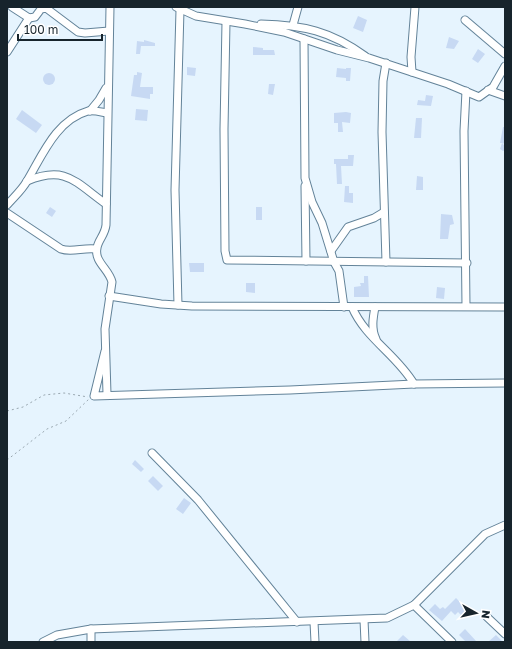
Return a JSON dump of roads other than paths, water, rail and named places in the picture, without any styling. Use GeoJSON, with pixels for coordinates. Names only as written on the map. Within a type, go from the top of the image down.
{"type":"FeatureCollection","features":[{"type":"Feature","properties":{"kind":"street"},"geometry":{"type":"LineString","coordinates":[[12,7],[29,18]]}},
{"type":"Feature","properties":{"kind":"street"},"geometry":{"type":"LineString","coordinates":[[191,7],[196,16]]}},
{"type":"Feature","properties":{"kind":"street"},"geometry":{"type":"LineString","coordinates":[[293,25],[298,7]]}},
{"type":"Feature","properties":{"kind":"street"},"geometry":{"type":"LineString","coordinates":[[412,72],[411,57],[415,7]]}},
{"type":"Feature","properties":{"kind":"street"},"geometry":{"type":"LineString","coordinates":[[7,52],[29,18],[38,15],[43,8],[78,32],[85,33],[109,31]]}},
{"type":"Feature","properties":{"kind":"street"},"geometry":{"type":"LineString","coordinates":[[107,394],[105,351],[106,314],[112,282],[110,276],[97,257],[96,249],[105,231],[107,112],[110,48],[109,31],[111,8]]}},
{"type":"Feature","properties":{"kind":"street"},"geometry":{"type":"LineString","coordinates":[[178,305],[176,190],[178,8],[196,16],[226,22],[293,25],[328,34],[348,44],[369,58]]}},
{"type":"Feature","properties":{"kind":"street"},"geometry":{"type":"LineString","coordinates":[[465,20],[505,54]]}},
{"type":"Feature","properties":{"kind":"street"},"geometry":{"type":"LineString","coordinates":[[226,22],[224,136],[226,259],[231,261],[467,263]]}},
{"type":"Feature","properties":{"kind":"street"},"geometry":{"type":"LineString","coordinates":[[245,24],[284,32],[337,50],[386,63],[479,97],[496,82],[499,74],[505,66]]}},
{"type":"Feature","properties":{"kind":"street"},"geometry":{"type":"LineString","coordinates":[[304,39],[306,261]]}},
{"type":"Feature","properties":{"kind":"street"},"geometry":{"type":"LineString","coordinates":[[386,63],[383,81],[382,132],[386,262]]}},
{"type":"Feature","properties":{"kind":"street"},"geometry":{"type":"LineString","coordinates":[[90,111],[108,85]]}},
{"type":"Feature","properties":{"kind":"street"},"geometry":{"type":"LineString","coordinates":[[488,90],[505,96]]}},
{"type":"Feature","properties":{"kind":"street"},"geometry":{"type":"LineString","coordinates":[[466,91],[464,131],[467,263],[466,306]]}},
{"type":"Feature","properties":{"kind":"street"},"geometry":{"type":"LineString","coordinates":[[7,205],[27,181],[46,146],[59,130],[77,116],[90,111],[107,112]]}},
{"type":"Feature","properties":{"kind":"street"},"geometry":{"type":"LineString","coordinates":[[27,181],[52,174],[60,174],[69,178],[106,204]]}},
{"type":"Feature","properties":{"kind":"street"},"geometry":{"type":"LineString","coordinates":[[305,178],[334,262],[339,271],[344,307]]}},
{"type":"Feature","properties":{"kind":"street"},"geometry":{"type":"LineString","coordinates":[[331,251],[339,237],[348,227],[374,218],[384,212]]}},
{"type":"Feature","properties":{"kind":"street"},"geometry":{"type":"LineString","coordinates":[[7,213],[61,249],[66,251],[82,248],[96,249]]}},
{"type":"Feature","properties":{"kind":"street"},"geometry":{"type":"LineString","coordinates":[[109,296],[178,305],[505,307]]}},
{"type":"Feature","properties":{"kind":"street"},"geometry":{"type":"LineString","coordinates":[[352,307],[364,330],[376,339],[414,384]]}},
{"type":"Feature","properties":{"kind":"street"},"geometry":{"type":"LineString","coordinates":[[375,307],[372,322],[373,333],[376,339]]}},
{"type":"Feature","properties":{"kind":"street"},"geometry":{"type":"LineString","coordinates":[[105,351],[94,396],[107,394],[222,393],[414,384],[505,383]]}},
{"type":"Feature","properties":{"kind":"street"},"geometry":{"type":"LineString","coordinates":[[152,453],[198,500],[297,622]]}},
{"type":"Feature","properties":{"kind":"street"},"geometry":{"type":"LineString","coordinates":[[43,642],[91,629],[314,622],[387,618],[414,605],[485,534],[505,525]]}},
{"type":"Feature","properties":{"kind":"street"},"geometry":{"type":"LineString","coordinates":[[414,605],[452,642]]}},
{"type":"Feature","properties":{"kind":"street"},"geometry":{"type":"LineString","coordinates":[[487,617],[505,634]]}},
{"type":"Feature","properties":{"kind":"street"},"geometry":{"type":"LineString","coordinates":[[364,620],[365,642]]}},
{"type":"Feature","properties":{"kind":"street"},"geometry":{"type":"LineString","coordinates":[[314,622],[315,642]]}},
{"type":"Feature","properties":{"kind":"street"},"geometry":{"type":"LineString","coordinates":[[91,629],[91,642]]}}]}
